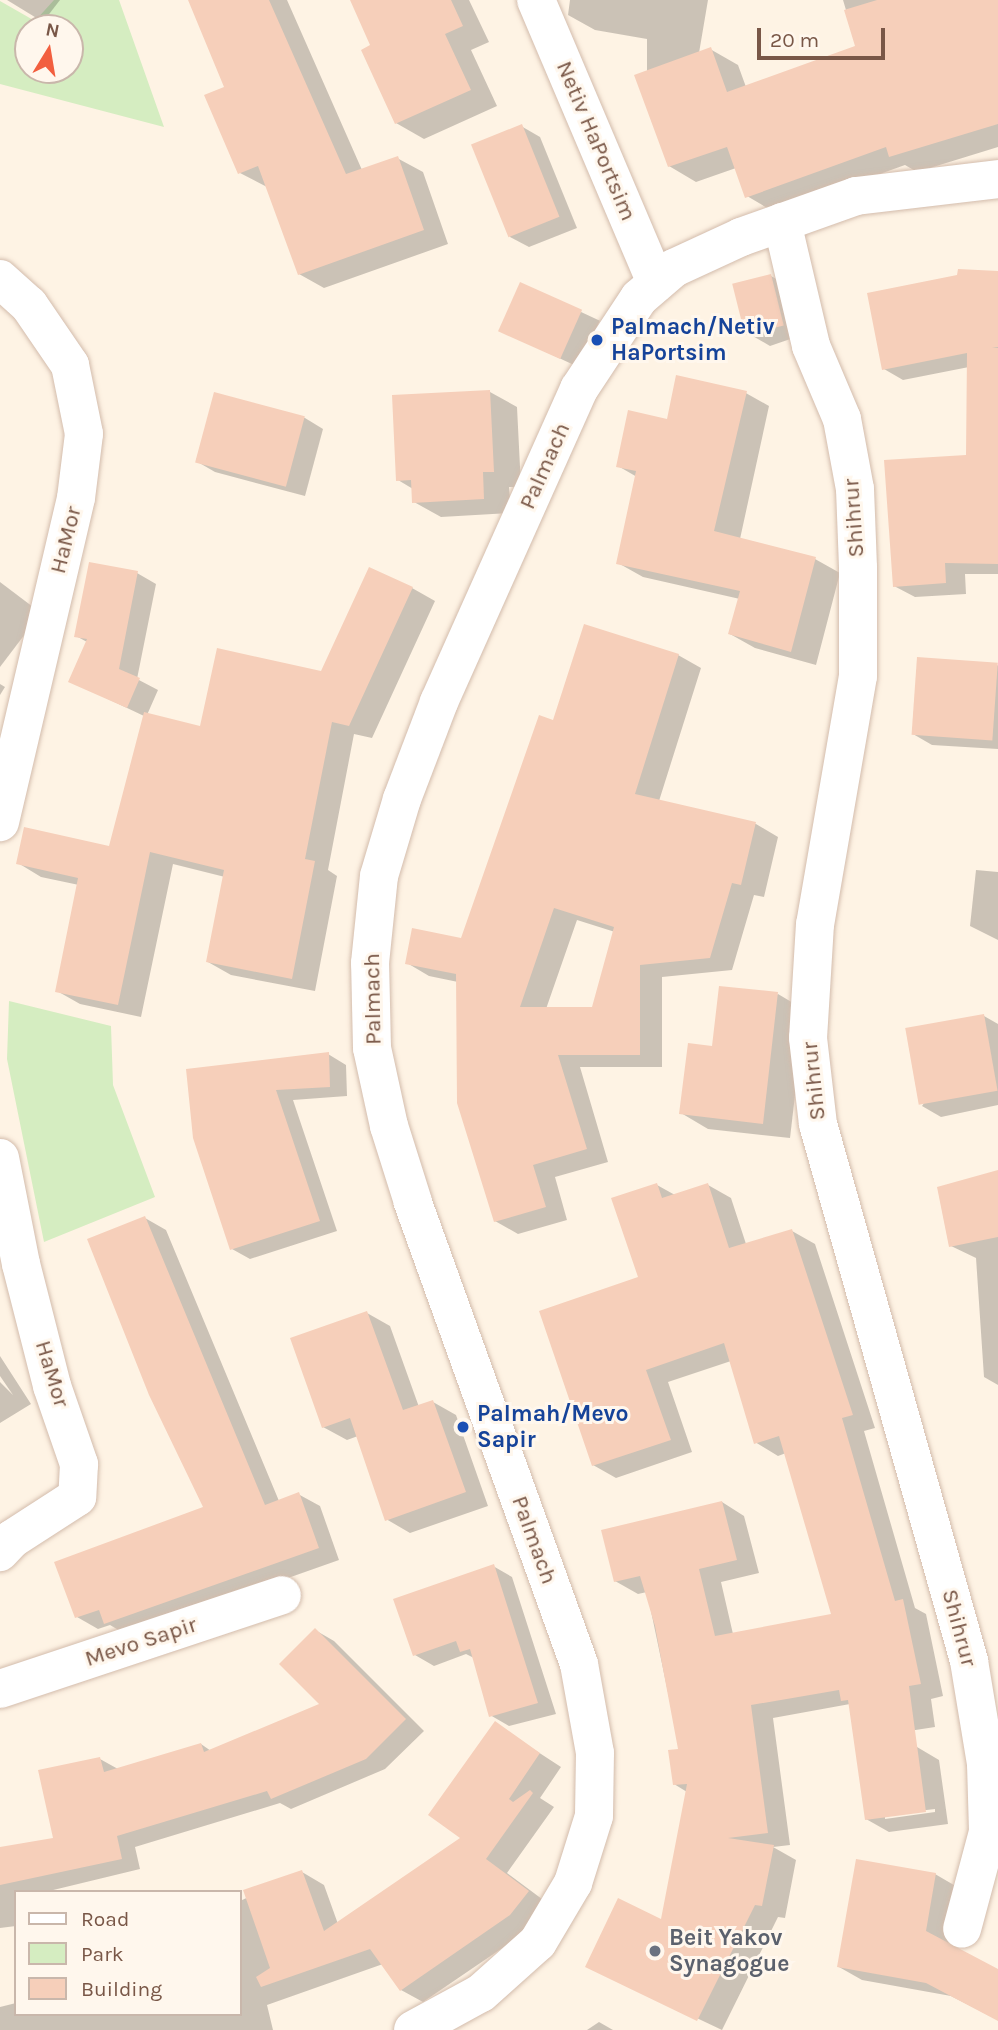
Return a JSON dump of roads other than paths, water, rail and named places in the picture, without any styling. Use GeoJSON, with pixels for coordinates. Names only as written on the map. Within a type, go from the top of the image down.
{"type":"FeatureCollection","features":[{"type":"Feature","properties":{"kind":"street","name":"Netiv HaPortsim"},"geometry":{"type":"LineString","coordinates":[[536,0],[656,283]]}},
{"type":"Feature","properties":{"kind":"street","name":"Palmach"},"geometry":{"type":"LineString","coordinates":[[413,2030],[481,1993],[538,1942],[573,1883],[594,1816],[596,1753],[579,1664],[389,1126],[372,1048],[370,963],[379,876],[402,799],[439,702],[579,389],[639,298],[674,268],[782,222],[856,196],[998,179]]}},
{"type":"Feature","properties":{"kind":"street","name":"Shihrur"},"geometry":{"type":"LineString","coordinates":[[782,222],[811,346],[842,419],[855,489],[858,568],[858,676],[815,924],[808,1038],[818,1124],[969,1661],[986,1764],[988,1832],[962,1929]]}},
{"type":"Feature","properties":{"kind":"street","name":"HaMor"},"geometry":{"type":"LineString","coordinates":[[0,279],[29,305],[71,365],[83,434],[76,498],[0,822]]}},
{"type":"Feature","properties":{"kind":"street","name":"HaMor"},"geometry":{"type":"LineString","coordinates":[[0,1158],[21,1264],[52,1385],[79,1464],[77,1497],[12,1539],[0,1552]]}},
{"type":"Feature","properties":{"kind":"street","name":"Mevo Sapir"},"geometry":{"type":"LineString","coordinates":[[0,1689],[282,1595]]}},
{"type":"Feature","properties":{"kind":"place","name":"Palmach/Netiv HaPortsim"},"geometry":{"type":"Point","coordinates":[597,340]}},
{"type":"Feature","properties":{"kind":"place","name":"Palmah/Mevo Sapir"},"geometry":{"type":"Point","coordinates":[463,1427]}},
{"type":"Feature","properties":{"kind":"place","name":"Beit Yakov Synagogue"},"geometry":{"type":"Point","coordinates":[655,1951]}}]}
